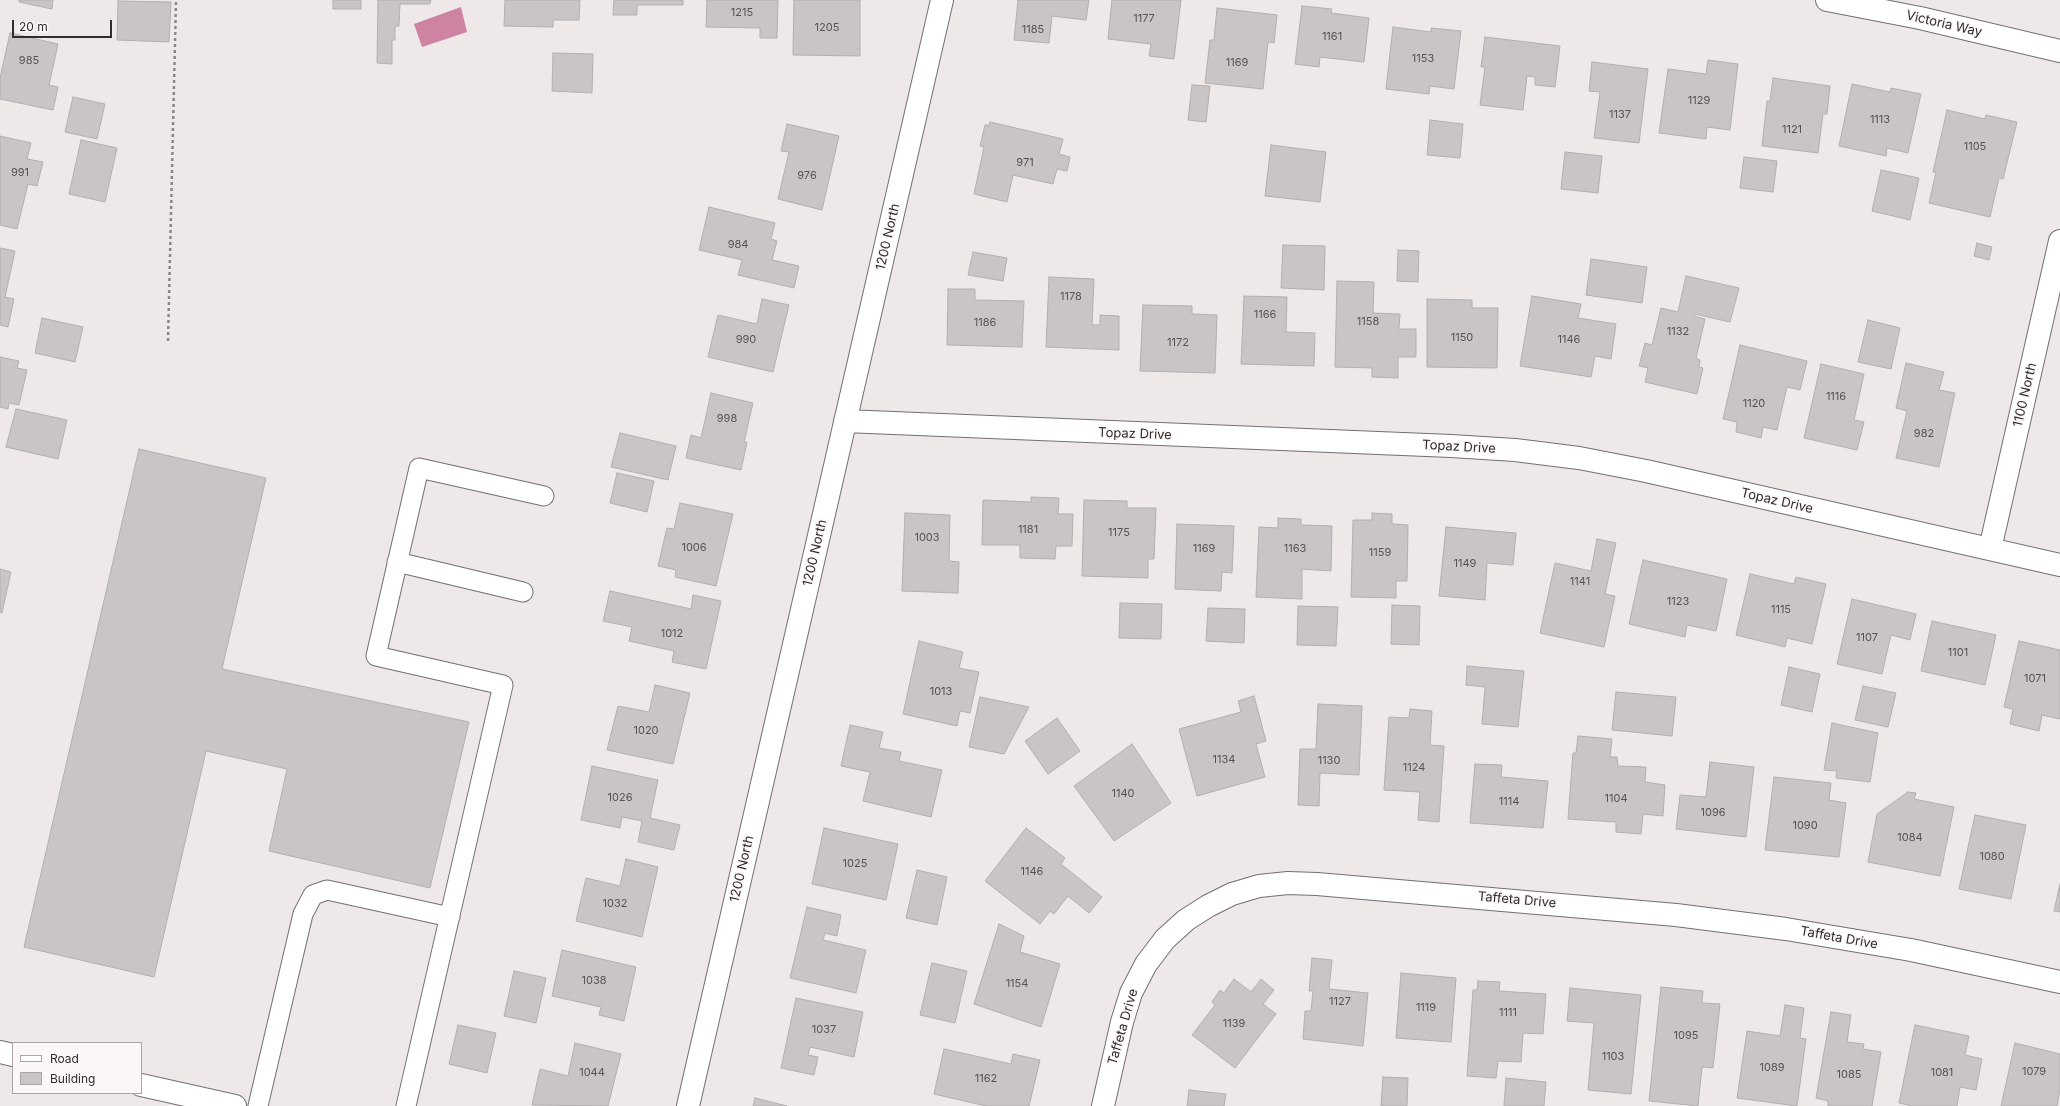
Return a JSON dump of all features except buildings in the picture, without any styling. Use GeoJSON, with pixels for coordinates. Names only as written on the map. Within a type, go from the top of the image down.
{"type":"FeatureCollection","features":[{"type":"Feature","properties":{"kind":"street","name":"1200 North"},"geometry":{"type":"LineString","coordinates":[[688,1106],[942,0]]}},
{"type":"Feature","properties":{"kind":"street","name":"Victoria Way"},"geometry":{"type":"LineString","coordinates":[[1828,0],[1920,18],[2060,50]]}},
{"type":"Feature","properties":{"kind":"street","name":"1100 North"},"geometry":{"type":"LineString","coordinates":[[1990,549],[2060,240]]}},
{"type":"Feature","properties":{"kind":"street","name":"Topaz Drive"},"geometry":{"type":"LineString","coordinates":[[845,421],[1451,446],[1515,450],[1579,458],[1646,471],[2060,565]]}},
{"type":"Feature","properties":{"kind":"street","name":"Taffeta Drive"},"geometry":{"type":"LineString","coordinates":[[1103,1106],[1122,1022],[1131,993],[1146,964],[1165,939],[1186,920],[1208,906],[1232,894],[1259,886],[1288,883],[1317,884],[1676,915],[1786,929],[1911,950],[2060,982]]}},
{"type":"Feature","properties":{"kind":"street"},"geometry":{"type":"LineString","coordinates":[[0,1052],[12,1055]]}},
{"type":"Feature","properties":{"kind":"street"},"geometry":{"type":"LineString","coordinates":[[142,1085],[235,1106]]}},
{"type":"Feature","properties":{"kind":"lane"},"geometry":{"type":"LineString","coordinates":[[406,1106],[503,685],[376,656],[397,562],[419,468],[544,496]]}},
{"type":"Feature","properties":{"kind":"lane"},"geometry":{"type":"LineString","coordinates":[[397,562],[523,592]]}},
{"type":"Feature","properties":{"kind":"lane"},"geometry":{"type":"LineString","coordinates":[[258,1106],[303,914],[313,895],[327,890],[450,917]]}},
{"type":"Feature","properties":{"kind":"path"},"geometry":{"type":"LineString","coordinates":[[168,340],[176,0]]}},
{"type":"Feature","properties":{"kind":"shaded area"},"geometry":{"type":"Polygon","coordinates":[[[461,7],[467,32],[422,47],[414,24],[461,7]]]}}]}
